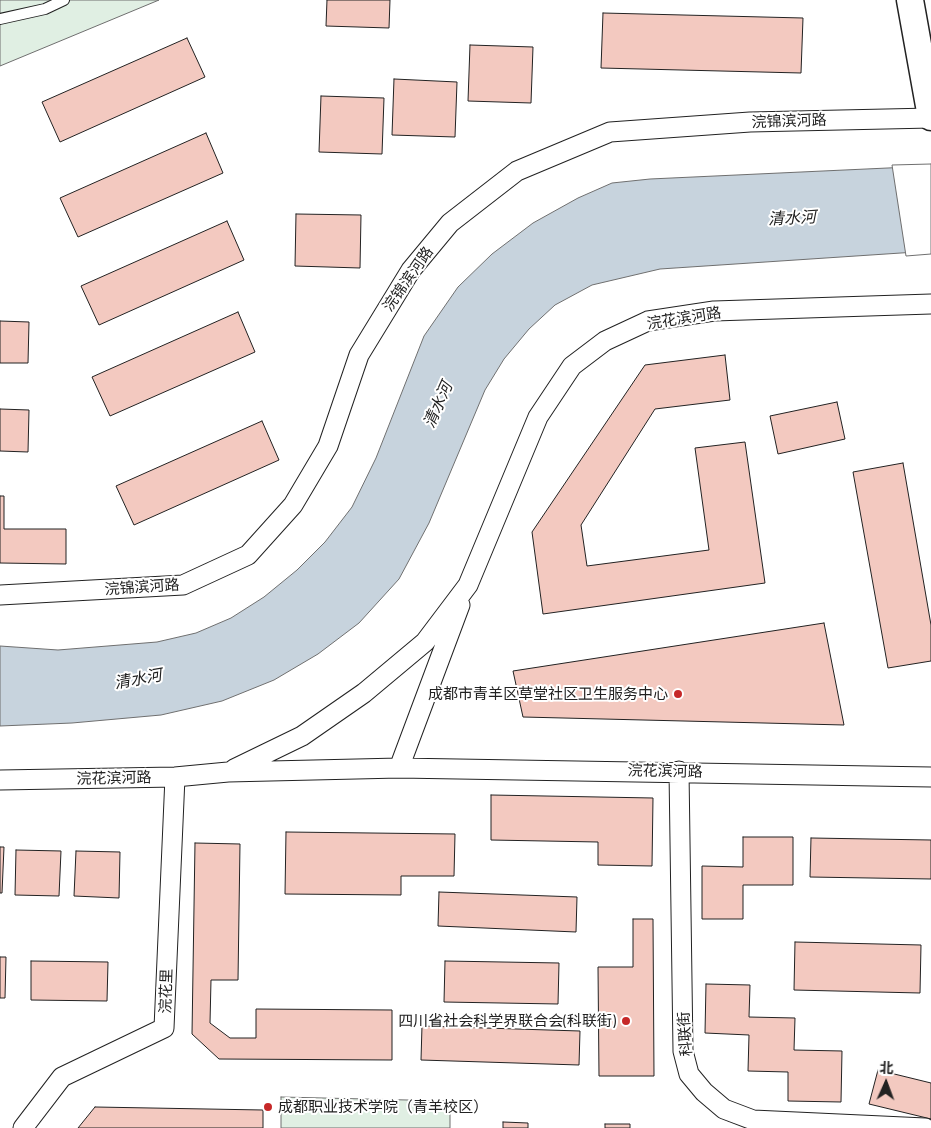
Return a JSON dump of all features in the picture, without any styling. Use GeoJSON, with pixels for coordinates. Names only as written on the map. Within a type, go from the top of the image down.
{"type":"FeatureCollection","features":[{"type":"Feature","properties":{"kind":"street"},"geometry":{"type":"LineString","coordinates":[[910,0],[931,117]]}},
{"type":"Feature","properties":{"kind":"street","name":"浣锦滨河路"},"geometry":{"type":"LineString","coordinates":[[0,595],[183,585],[248,554],[292,505],[328,446],[359,354],[411,270],[450,223],[517,171],[610,132],[750,122],[931,117]]}},
{"type":"Feature","properties":{"kind":"street","name":"浣花滨河路"},"geometry":{"type":"LineString","coordinates":[[399,768],[468,586],[538,417],[572,366],[605,341],[648,321],[714,311],[931,304]]}},
{"type":"Feature","properties":{"kind":"street","name":"浣花滨河路"},"geometry":{"type":"LineString","coordinates":[[228,772],[302,736],[364,693],[425,642],[468,586]]}},
{"type":"Feature","properties":{"kind":"street","name":"浣花滨河路"},"geometry":{"type":"LineString","coordinates":[[0,780],[175,777],[228,772],[399,768],[931,776]]}},
{"type":"Feature","properties":{"kind":"street","name":"科联街"},"geometry":{"type":"LineString","coordinates":[[679,772],[683,1052],[689,1074],[704,1092],[724,1109],[753,1120],[925,1128]]}},
{"type":"Feature","properties":{"kind":"street","name":"浣花里"},"geometry":{"type":"LineString","coordinates":[[23,1128],[62,1077],[164,1028],[175,777]]}},
{"type":"Feature","properties":{"kind":"lane"},"geometry":{"type":"LineString","coordinates":[[0,19],[44,9],[64,0]]}},
{"type":"Feature","properties":{"kind":"green space"},"geometry":{"type":"Polygon","coordinates":[[[0,0],[159,0],[0,66],[0,0]]]}},
{"type":"Feature","properties":{"kind":"green space"},"geometry":{"type":"Polygon","coordinates":[[[281,1097],[450,1101],[450,1128],[281,1128],[281,1097]]]}},
{"type":"Feature","properties":{"kind":"water","name":"清水河"},"geometry":{"type":"Polygon","coordinates":[[[931,166],[931,251],[660,269],[592,285],[555,305],[529,329],[504,359],[485,390],[429,523],[399,579],[359,623],[318,654],[274,680],[222,701],[161,715],[72,723],[0,726],[0,646],[58,650],[157,642],[196,633],[231,618],[264,597],[297,570],[325,542],[352,507],[376,458],[424,336],[458,287],[492,254],[533,223],[578,198],[612,183],[650,179],[931,166]]]}},
{"type":"Feature","properties":{"kind":"pier"},"geometry":{"type":"Polygon","coordinates":[[[931,164],[931,254],[906,256],[892,165],[931,164]]]}},
{"type":"Feature","properties":{"kind":"building"},"geometry":{"type":"Polygon","coordinates":[[[327,0],[390,0],[389,28],[326,26],[327,0]]]}},
{"type":"Feature","properties":{"kind":"building"},"geometry":{"type":"Polygon","coordinates":[[[603,13],[803,18],[801,73],[601,68],[603,13]]]}},
{"type":"Feature","properties":{"kind":"building"},"geometry":{"type":"Polygon","coordinates":[[[187,38],[205,77],[60,142],[42,102],[187,38]]]}},
{"type":"Feature","properties":{"kind":"building"},"geometry":{"type":"Polygon","coordinates":[[[470,45],[533,47],[531,103],[468,101],[470,45]]]}},
{"type":"Feature","properties":{"kind":"building"},"geometry":{"type":"Polygon","coordinates":[[[394,79],[457,82],[455,137],[392,135],[394,79]]]}},
{"type":"Feature","properties":{"kind":"building"},"geometry":{"type":"Polygon","coordinates":[[[321,96],[384,98],[382,154],[319,152],[321,96]]]}},
{"type":"Feature","properties":{"kind":"building"},"geometry":{"type":"Polygon","coordinates":[[[206,133],[223,173],[78,237],[60,198],[206,133]]]}},
{"type":"Feature","properties":{"kind":"building"},"geometry":{"type":"Polygon","coordinates":[[[296,214],[361,215],[360,268],[295,266],[296,214]]]}},
{"type":"Feature","properties":{"kind":"building"},"geometry":{"type":"Polygon","coordinates":[[[227,221],[244,260],[99,325],[81,286],[227,221]]]}},
{"type":"Feature","properties":{"kind":"building"},"geometry":{"type":"Polygon","coordinates":[[[238,312],[255,352],[110,416],[92,377],[238,312]]]}},
{"type":"Feature","properties":{"kind":"building"},"geometry":{"type":"Polygon","coordinates":[[[0,321],[29,322],[28,363],[0,363],[0,321]]]}},
{"type":"Feature","properties":{"kind":"building"},"geometry":{"type":"Polygon","coordinates":[[[725,355],[730,400],[655,409],[581,525],[587,566],[709,550],[695,448],[745,442],[765,583],[543,614],[532,532],[645,365],[725,355]]]}},
{"type":"Feature","properties":{"kind":"building"},"geometry":{"type":"Polygon","coordinates":[[[837,402],[845,439],[778,454],[770,416],[837,402]]]}},
{"type":"Feature","properties":{"kind":"building"},"geometry":{"type":"Polygon","coordinates":[[[0,409],[29,410],[28,452],[0,451],[0,409]]]}},
{"type":"Feature","properties":{"kind":"building"},"geometry":{"type":"Polygon","coordinates":[[[262,421],[279,460],[134,525],[116,486],[262,421]]]}},
{"type":"Feature","properties":{"kind":"building"},"geometry":{"type":"Polygon","coordinates":[[[903,463],[931,625],[931,661],[888,668],[853,472],[903,463]]]}},
{"type":"Feature","properties":{"kind":"building"},"geometry":{"type":"Polygon","coordinates":[[[0,496],[4,496],[4,529],[66,529],[66,564],[0,563],[0,496]]]}},
{"type":"Feature","properties":{"kind":"building","name":"成都市青羊区草堂社区卫生服务中心"},"geometry":{"type":"Polygon","coordinates":[[[824,623],[844,725],[523,717],[513,671],[824,623]]]}},
{"type":"Feature","properties":{"kind":"building"},"geometry":{"type":"Polygon","coordinates":[[[491,795],[653,798],[652,866],[598,865],[598,842],[491,840],[491,795]]]}},
{"type":"Feature","properties":{"kind":"building"},"geometry":{"type":"Polygon","coordinates":[[[286,832],[455,834],[454,876],[401,876],[401,895],[285,894],[286,832]]]}},
{"type":"Feature","properties":{"kind":"building"},"geometry":{"type":"Polygon","coordinates":[[[743,837],[793,837],[793,885],[743,885],[743,919],[702,919],[702,866],[743,867],[743,837]]]}},
{"type":"Feature","properties":{"kind":"building"},"geometry":{"type":"Polygon","coordinates":[[[811,838],[931,840],[931,879],[810,877],[811,838]]]}},
{"type":"Feature","properties":{"kind":"building"},"geometry":{"type":"Polygon","coordinates":[[[195,843],[240,844],[238,980],[211,980],[210,1023],[230,1038],[256,1038],[256,1009],[392,1010],[392,1060],[219,1059],[192,1034],[195,843]]]}},
{"type":"Feature","properties":{"kind":"building"},"geometry":{"type":"Polygon","coordinates":[[[0,847],[4,847],[2,893],[0,893],[0,847]]]}},
{"type":"Feature","properties":{"kind":"building"},"geometry":{"type":"Polygon","coordinates":[[[16,850],[61,851],[59,896],[15,895],[16,850]]]}},
{"type":"Feature","properties":{"kind":"building"},"geometry":{"type":"Polygon","coordinates":[[[76,851],[120,852],[119,898],[74,896],[76,851]]]}},
{"type":"Feature","properties":{"kind":"building"},"geometry":{"type":"Polygon","coordinates":[[[439,892],[577,897],[576,932],[438,926],[439,892]]]}},
{"type":"Feature","properties":{"kind":"building","name":"四川省社会科学界联合会(科联街)"},"geometry":{"type":"Polygon","coordinates":[[[633,919],[653,919],[654,1076],[599,1076],[598,967],[633,967],[633,919]]]}},
{"type":"Feature","properties":{"kind":"building"},"geometry":{"type":"Polygon","coordinates":[[[795,942],[921,945],[920,993],[794,990],[795,942]]]}},
{"type":"Feature","properties":{"kind":"building"},"geometry":{"type":"Polygon","coordinates":[[[0,957],[6,957],[5,998],[0,998],[0,957]]]}},
{"type":"Feature","properties":{"kind":"building"},"geometry":{"type":"Polygon","coordinates":[[[31,961],[108,962],[107,1001],[31,1000],[31,961]]]}},
{"type":"Feature","properties":{"kind":"building"},"geometry":{"type":"Polygon","coordinates":[[[445,961],[559,963],[558,1004],[444,1002],[445,961]]]}},
{"type":"Feature","properties":{"kind":"building"},"geometry":{"type":"Polygon","coordinates":[[[706,984],[750,985],[749,1017],[795,1018],[794,1050],[842,1051],[841,1102],[788,1101],[788,1072],[748,1071],[749,1035],[705,1033],[706,984]]]}},
{"type":"Feature","properties":{"kind":"building"},"geometry":{"type":"Polygon","coordinates":[[[422,1026],[580,1031],[579,1065],[421,1060],[422,1026]]]}},
{"type":"Feature","properties":{"kind":"building"},"geometry":{"type":"Polygon","coordinates":[[[878,1070],[931,1083],[931,1119],[869,1104],[878,1070]]]}},
{"type":"Feature","properties":{"kind":"building"},"geometry":{"type":"Polygon","coordinates":[[[95,1107],[263,1110],[263,1128],[78,1128],[95,1107]]]}},
{"type":"Feature","properties":{"kind":"building"},"geometry":{"type":"Polygon","coordinates":[[[503,1122],[528,1123],[528,1128],[503,1128],[503,1122]]]}},
{"type":"Feature","properties":{"kind":"building"},"geometry":{"type":"Polygon","coordinates":[[[605,1124],[630,1124],[630,1128],[605,1128],[605,1124]]]}},
{"type":"Feature","properties":{"kind":"place","name":"成都市青羊区草堂社区卫生服务中心"},"geometry":{"type":"Point","coordinates":[678,694]}},
{"type":"Feature","properties":{"kind":"place","name":"四川省社会科学界联合会(科联街)"},"geometry":{"type":"Point","coordinates":[626,1021]}},
{"type":"Feature","properties":{"kind":"place","name":"成都职业技术学院（青羊校区）"},"geometry":{"type":"Point","coordinates":[268,1107]}}]}
